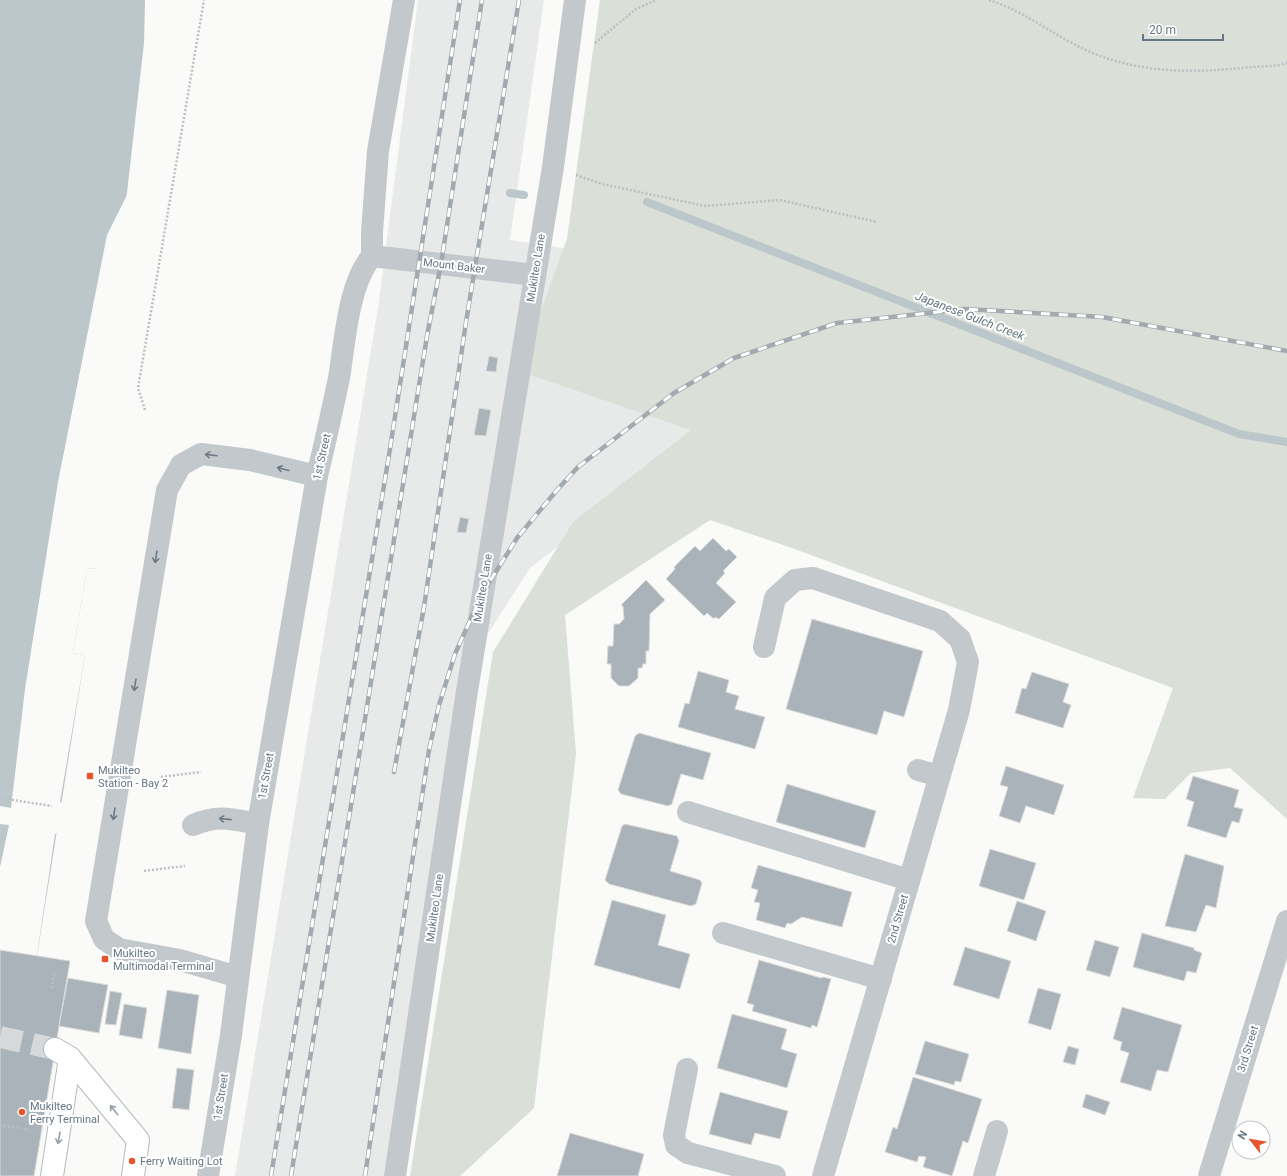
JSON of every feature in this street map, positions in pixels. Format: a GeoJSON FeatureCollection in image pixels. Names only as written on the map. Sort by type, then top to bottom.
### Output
{"type":"FeatureCollection","features":[{"type":"Feature","properties":{"kind":"main road"},"geometry":{"type":"LineString","coordinates":[[52,1176],[63,1053],[138,1140],[133,1176]]}},
{"type":"Feature","properties":{"kind":"street"},"geometry":{"type":"LineString","coordinates":[[372,256],[372,232],[378,151],[404,0]]}},
{"type":"Feature","properties":{"kind":"street","name":"Mukilteo Lane"},"geometry":{"type":"LineString","coordinates":[[395,1176],[467,691],[553,167],[576,0]]}},
{"type":"Feature","properties":{"kind":"street","name":"Mount Baker"},"geometry":{"type":"LineString","coordinates":[[372,256],[535,275]]}},
{"type":"Feature","properties":{"kind":"street","name":"1st Street"},"geometry":{"type":"LineString","coordinates":[[208,1176],[231,1035],[258,824],[317,476],[338,379],[354,290],[363,266],[372,256]]}},
{"type":"Feature","properties":{"kind":"street"},"geometry":{"type":"LineString","coordinates":[[238,977],[180,960],[119,948],[104,939],[96,921],[167,490],[181,465],[201,454],[250,460],[317,476]]}},
{"type":"Feature","properties":{"kind":"street","name":"2nd Street"},"geometry":{"type":"LineString","coordinates":[[764,647],[775,598],[795,580],[813,578],[940,621],[960,639],[968,662],[959,710],[822,1176]]}},
{"type":"Feature","properties":{"kind":"street"},"geometry":{"type":"LineString","coordinates":[[918,770],[939,776]]}},
{"type":"Feature","properties":{"kind":"street"},"geometry":{"type":"LineString","coordinates":[[688,812],[909,880]]}},
{"type":"Feature","properties":{"kind":"street"},"geometry":{"type":"LineString","coordinates":[[193,825],[207,819],[222,818],[258,824]]}},
{"type":"Feature","properties":{"kind":"street","name":"3rd Street"},"geometry":{"type":"LineString","coordinates":[[1209,1176],[1287,921]]}},
{"type":"Feature","properties":{"kind":"street"},"geometry":{"type":"LineString","coordinates":[[723,934],[881,979]]}},
{"type":"Feature","properties":{"kind":"street"},"geometry":{"type":"LineString","coordinates":[[687,1069],[674,1135],[676,1145],[688,1153],[775,1176]]}},
{"type":"Feature","properties":{"kind":"street"},"geometry":{"type":"LineString","coordinates":[[984,1176],[997,1131]]}},
{"type":"Feature","properties":{"kind":"path"},"geometry":{"type":"LineString","coordinates":[[145,410],[138,388],[204,0]]}},
{"type":"Feature","properties":{"kind":"path"},"geometry":{"type":"LineString","coordinates":[[566,67],[636,9],[656,0]]}},
{"type":"Feature","properties":{"kind":"path"},"geometry":{"type":"LineString","coordinates":[[989,0],[1003,4],[1058,37],[1095,54],[1136,67],[1186,72],[1287,63]]}},
{"type":"Feature","properties":{"kind":"path"},"geometry":{"type":"LineString","coordinates":[[553,167],[602,184],[705,206],[780,200],[877,222]]}},
{"type":"Feature","properties":{"kind":"path"},"geometry":{"type":"LineString","coordinates":[[160,777],[201,772]]}},
{"type":"Feature","properties":{"kind":"path"},"geometry":{"type":"LineString","coordinates":[[0,798],[52,806]]}},
{"type":"Feature","properties":{"kind":"path"},"geometry":{"type":"LineString","coordinates":[[144,871],[185,866]]}},
{"type":"Feature","properties":{"kind":"path"},"geometry":{"type":"LineString","coordinates":[[51,988],[55,972]]}},
{"type":"Feature","properties":{"kind":"path"},"geometry":{"type":"LineString","coordinates":[[0,1125],[29,1130]]}},
{"type":"Feature","properties":{"kind":"shaded area"},"geometry":{"type":"Polygon","coordinates":[[[0,0],[145,0],[144,43],[109,351],[98,569],[87,568],[73,653],[85,655],[0,1176],[0,0]]]}},
{"type":"Feature","properties":{"kind":"shaded area"},"geometry":{"type":"Polygon","coordinates":[[[418,0],[544,0],[510,240],[656,262],[712,429],[530,568],[464,671],[385,1176],[235,1176],[378,308],[418,0]]]}},
{"type":"Feature","properties":{"kind":"shaded area"},"geometry":{"type":"Polygon","coordinates":[[[600,0],[1287,0],[1287,819],[1230,768],[1191,773],[1165,799],[1133,798],[1173,688],[789,547],[710,520],[565,615],[576,754],[534,1108],[460,1176],[410,1176],[493,652],[573,522],[691,430],[519,371],[567,239],[600,0]]]}},
{"type":"Feature","properties":{"kind":"pier"},"geometry":{"type":"Polygon","coordinates":[[[129,191],[111,351],[125,375],[126,412],[98,569],[87,568],[73,653],[85,655],[60,802],[62,803],[57,833],[55,834],[4,1176],[0,1176],[0,867],[9,825],[0,824],[0,806],[11,808],[25,689],[58,482],[107,235],[129,191]]]}},
{"type":"Feature","properties":{"kind":"building"},"geometry":{"type":"Polygon","coordinates":[[[489,356],[498,358],[496,372],[486,371],[489,356]]]}},
{"type":"Feature","properties":{"kind":"building"},"geometry":{"type":"Polygon","coordinates":[[[479,408],[491,410],[486,436],[474,435],[479,408]]]}},
{"type":"Feature","properties":{"kind":"building"},"geometry":{"type":"Polygon","coordinates":[[[460,517],[469,519],[466,533],[457,532],[460,517]]]}},
{"type":"Feature","properties":{"kind":"building"},"geometry":{"type":"Polygon","coordinates":[[[713,538],[726,551],[729,549],[737,557],[723,571],[725,573],[716,583],[736,602],[719,619],[715,617],[714,619],[707,613],[704,616],[666,579],[675,569],[674,567],[695,546],[700,551],[713,538]]]}},
{"type":"Feature","properties":{"kind":"building"},"geometry":{"type":"Polygon","coordinates":[[[646,580],[665,600],[650,614],[649,651],[646,651],[646,664],[643,664],[642,668],[638,668],[638,678],[629,686],[619,686],[611,678],[611,664],[607,664],[608,646],[613,646],[614,624],[619,624],[624,619],[623,606],[621,605],[646,580]]]}},
{"type":"Feature","properties":{"kind":"building"},"geometry":{"type":"Polygon","coordinates":[[[812,619],[923,651],[904,717],[884,711],[877,735],[786,709],[812,619]]]}},
{"type":"Feature","properties":{"kind":"building"},"geometry":{"type":"Polygon","coordinates":[[[698,671],[729,680],[726,692],[739,696],[735,709],[765,717],[755,749],[678,727],[685,703],[689,704],[698,671]]]}},
{"type":"Feature","properties":{"kind":"building"},"geometry":{"type":"Polygon","coordinates":[[[1032,672],[1069,684],[1063,702],[1071,705],[1063,728],[1015,713],[1022,688],[1026,689],[1032,672]]]}},
{"type":"Feature","properties":{"kind":"building"},"geometry":{"type":"Polygon","coordinates":[[[639,733],[711,753],[703,780],[681,774],[672,804],[668,806],[621,794],[618,790],[635,736],[639,733]]]}},
{"type":"Feature","properties":{"kind":"building"},"geometry":{"type":"Polygon","coordinates":[[[1006,766],[1064,785],[1054,815],[1026,806],[1020,823],[999,816],[1008,787],[1000,785],[1006,766]]]}},
{"type":"Feature","properties":{"kind":"building"},"geometry":{"type":"Polygon","coordinates":[[[1193,776],[1239,790],[1234,807],[1243,809],[1239,823],[1232,821],[1226,838],[1187,826],[1194,802],[1186,799],[1193,776]]]}},
{"type":"Feature","properties":{"kind":"building"},"geometry":{"type":"Polygon","coordinates":[[[787,784],[876,811],[865,848],[776,822],[787,784]]]}},
{"type":"Feature","properties":{"kind":"building"},"geometry":{"type":"Polygon","coordinates":[[[625,824],[677,836],[679,841],[670,871],[700,880],[702,883],[696,904],[691,906],[609,884],[605,880],[622,826],[625,824]]]}},
{"type":"Feature","properties":{"kind":"building"},"geometry":{"type":"Polygon","coordinates":[[[990,849],[1036,863],[1024,900],[979,886],[990,849]]]}},
{"type":"Feature","properties":{"kind":"building"},"geometry":{"type":"Polygon","coordinates":[[[1185,854],[1224,866],[1216,908],[1206,905],[1196,932],[1165,926],[1185,854]]]}},
{"type":"Feature","properties":{"kind":"building"},"geometry":{"type":"Polygon","coordinates":[[[758,865],[852,892],[842,927],[802,917],[791,924],[787,923],[785,928],[756,920],[760,903],[754,902],[758,890],[751,888],[758,865]]]}},
{"type":"Feature","properties":{"kind":"building"},"geometry":{"type":"Polygon","coordinates":[[[612,900],[666,915],[658,945],[690,954],[680,989],[594,965],[612,900]]]}},
{"type":"Feature","properties":{"kind":"building"},"geometry":{"type":"Polygon","coordinates":[[[1017,901],[1046,911],[1036,941],[1007,931],[1017,901]]]}},
{"type":"Feature","properties":{"kind":"building"},"geometry":{"type":"Polygon","coordinates":[[[1142,933],[1194,948],[1194,950],[1202,953],[1196,973],[1187,971],[1184,981],[1133,967],[1142,933]]]}},
{"type":"Feature","properties":{"kind":"building"},"geometry":{"type":"Polygon","coordinates":[[[1095,940],[1119,947],[1110,977],[1086,970],[1095,940]]]}},
{"type":"Feature","properties":{"kind":"building"},"geometry":{"type":"Polygon","coordinates":[[[965,947],[1011,961],[999,999],[953,985],[965,947]]]}},
{"type":"Feature","properties":{"kind":"building","name":"Mukilteo Ferry Terminal"},"geometry":{"type":"Polygon","coordinates":[[[0,950],[70,961],[34,1176],[0,1176],[0,950]]]}},
{"type":"Feature","properties":{"kind":"building"},"geometry":{"type":"Polygon","coordinates":[[[759,960],[821,978],[831,979],[817,1027],[812,1025],[811,1028],[752,1011],[754,1005],[747,1003],[759,960]]]}},
{"type":"Feature","properties":{"kind":"building"},"geometry":{"type":"Polygon","coordinates":[[[68,978],[108,985],[99,1033],[59,1026],[68,978]]]}},
{"type":"Feature","properties":{"kind":"building"},"geometry":{"type":"Polygon","coordinates":[[[1038,988],[1061,994],[1051,1030],[1028,1023],[1038,988]]]}},
{"type":"Feature","properties":{"kind":"building"},"geometry":{"type":"Polygon","coordinates":[[[167,990],[199,995],[191,1054],[158,1048],[167,990]]]}},
{"type":"Feature","properties":{"kind":"building"},"geometry":{"type":"Polygon","coordinates":[[[110,991],[122,993],[116,1025],[105,1024],[110,991]]]}},
{"type":"Feature","properties":{"kind":"building"},"geometry":{"type":"Polygon","coordinates":[[[124,1004],[147,1008],[142,1039],[119,1035],[124,1004]]]}},
{"type":"Feature","properties":{"kind":"building"},"geometry":{"type":"Polygon","coordinates":[[[1122,1007],[1182,1025],[1168,1072],[1157,1070],[1151,1091],[1120,1082],[1129,1053],[1120,1050],[1122,1042],[1113,1039],[1122,1007]]]}},
{"type":"Feature","properties":{"kind":"building"},"geometry":{"type":"Polygon","coordinates":[[[732,1014],[787,1029],[781,1049],[797,1054],[787,1088],[717,1068],[732,1014]]]}},
{"type":"Feature","properties":{"kind":"building"},"geometry":{"type":"Polygon","coordinates":[[[925,1041],[969,1054],[961,1082],[955,1081],[954,1085],[915,1074],[925,1041]]]}},
{"type":"Feature","properties":{"kind":"building"},"geometry":{"type":"Polygon","coordinates":[[[1068,1046],[1079,1049],[1075,1065],[1063,1062],[1068,1046]]]}},
{"type":"Feature","properties":{"kind":"building"},"geometry":{"type":"Polygon","coordinates":[[[177,1068],[194,1070],[189,1110],[172,1108],[177,1068]]]}},
{"type":"Feature","properties":{"kind":"building"},"geometry":{"type":"Polygon","coordinates":[[[913,1077],[982,1099],[968,1143],[963,1141],[952,1176],[923,1167],[926,1157],[919,1156],[917,1162],[885,1152],[893,1127],[897,1129],[913,1077]]]}},
{"type":"Feature","properties":{"kind":"building"},"geometry":{"type":"Polygon","coordinates":[[[720,1092],[788,1111],[780,1139],[755,1133],[751,1145],[709,1134],[720,1092]]]}},
{"type":"Feature","properties":{"kind":"building"},"geometry":{"type":"Polygon","coordinates":[[[1086,1094],[1110,1102],[1105,1115],[1082,1107],[1086,1094]]]}},
{"type":"Feature","properties":{"kind":"building"},"geometry":{"type":"Polygon","coordinates":[[[570,1133],[644,1154],[638,1176],[557,1176],[570,1133]]]}},
{"type":"Feature","properties":{"kind":"waterway","name":"Japanese Gulch Creek"},"geometry":{"type":"LineString","coordinates":[[510,193],[524,195]]}},
{"type":"Feature","properties":{"kind":"waterway","name":"Japanese Gulch Creek"},"geometry":{"type":"LineString","coordinates":[[647,202],[1239,434],[1287,442]]}},
{"type":"Feature","properties":{"kind":"tunnel"},"geometry":{"type":"LineString","coordinates":[[0,1037],[55,1049]]}},
{"type":"Feature","properties":{"kind":"railway"},"geometry":{"type":"LineString","coordinates":[[271,1176],[389,455],[460,0]]}},
{"type":"Feature","properties":{"kind":"railway"},"geometry":{"type":"LineString","coordinates":[[291,1176],[427,336],[441,264],[482,0]]}},
{"type":"Feature","properties":{"kind":"railway"},"geometry":{"type":"LineString","coordinates":[[394,772],[424,607],[466,322],[519,0]]}},
{"type":"Feature","properties":{"kind":"railway"},"geometry":{"type":"LineString","coordinates":[[365,1176],[429,750],[439,705],[455,654],[482,594],[517,538],[578,467],[674,393],[734,358],[837,323],[965,309],[1102,317],[1287,351]]}},
{"type":"Feature","properties":{"kind":"place","name":"Mukilteo Station - Bay 2"},"geometry":{"type":"Point","coordinates":[90,776]}},
{"type":"Feature","properties":{"kind":"place","name":"Mukilteo Multimodal Terminal"},"geometry":{"type":"Point","coordinates":[105,959]}},
{"type":"Feature","properties":{"kind":"place","name":"Mukilteo Ferry Terminal"},"geometry":{"type":"Point","coordinates":[22,1112]}},
{"type":"Feature","properties":{"kind":"place","name":"Ferry Waiting Lot"},"geometry":{"type":"Point","coordinates":[132,1161]}}]}
